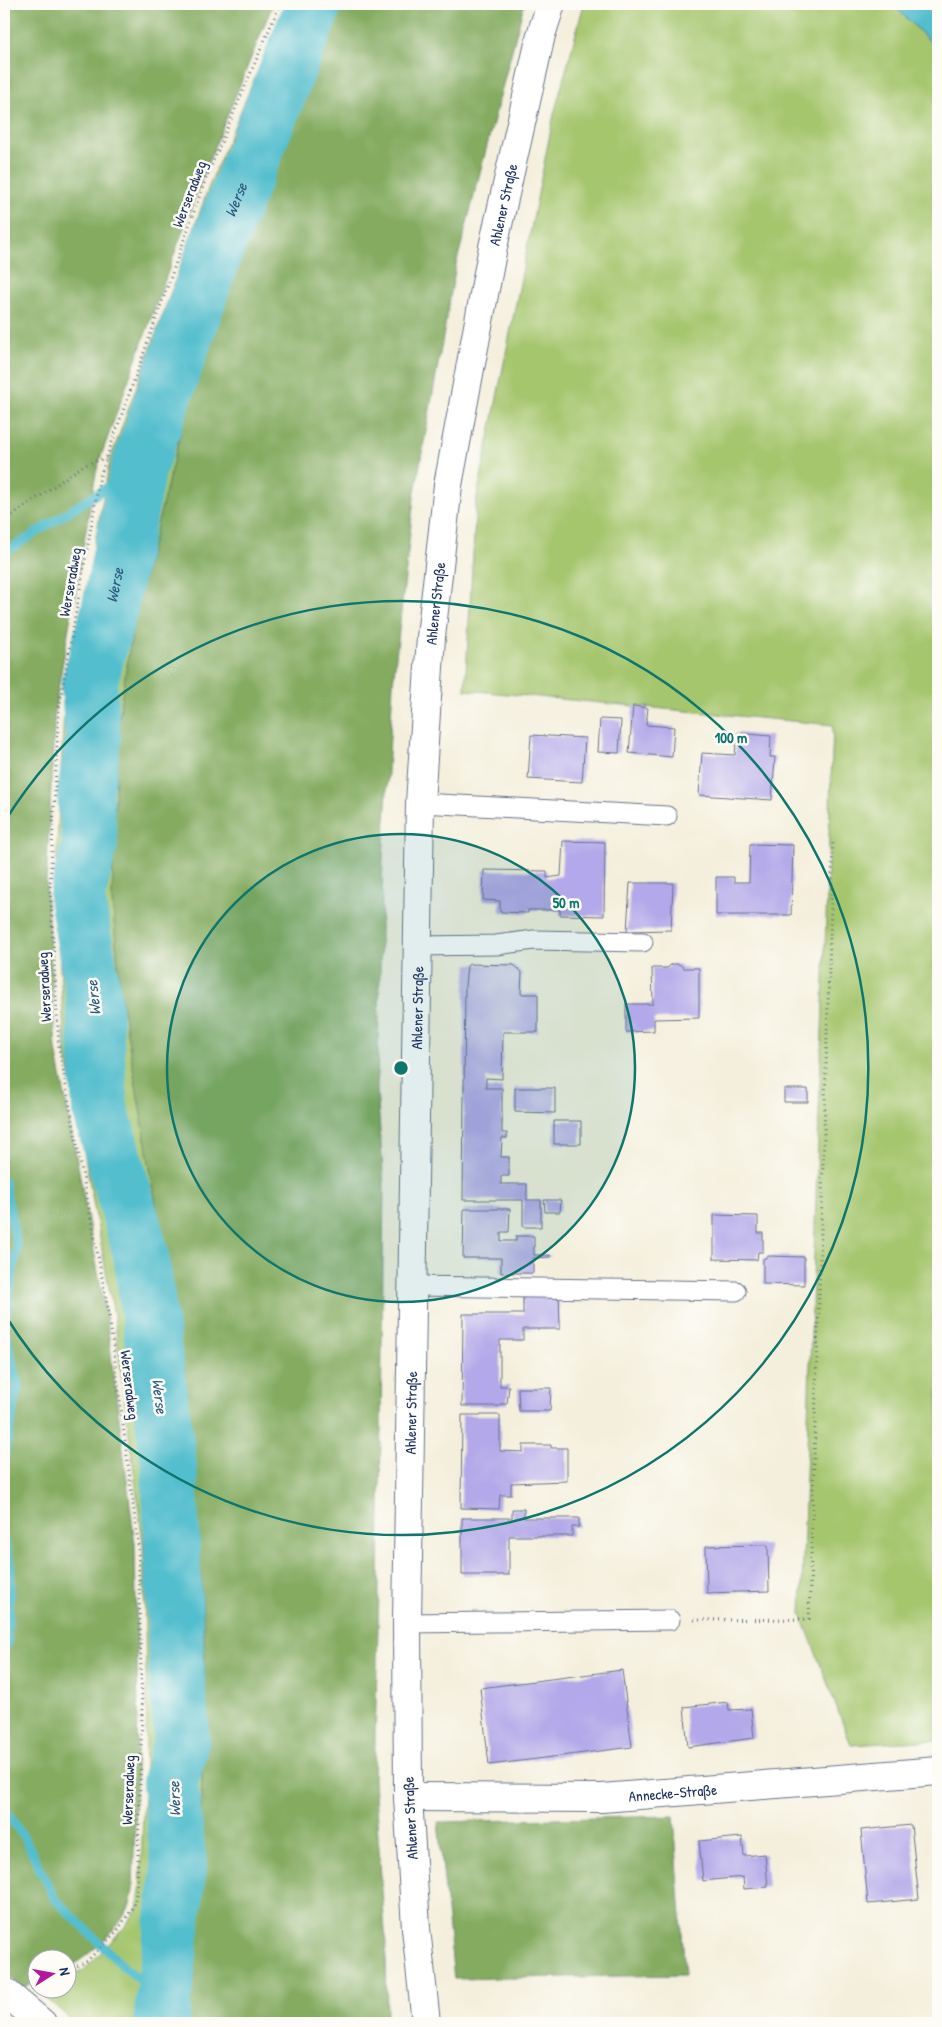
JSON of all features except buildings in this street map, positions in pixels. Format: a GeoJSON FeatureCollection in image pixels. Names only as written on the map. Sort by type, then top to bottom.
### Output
{"type":"FeatureCollection","features":[{"type":"Feature","properties":{"kind":"main road","name":"Ahlener Straße"},"geometry":{"type":"LineString","coordinates":[[423,2017],[408,1797],[407,1623],[420,803],[431,637],[448,485],[493,247],[542,35],[551,4]]}},
{"type":"Feature","properties":{"kind":"main road","name":"Annecke-Straße"},"geometry":{"type":"LineString","coordinates":[[408,1797],[602,1798],[938,1771]]}},
{"type":"Feature","properties":{"kind":"main road"},"geometry":{"type":"LineString","coordinates":[[4,1992],[42,2023]]}},
{"type":"Feature","properties":{"kind":"lane"},"geometry":{"type":"LineString","coordinates":[[420,803],[667,816]]}},
{"type":"Feature","properties":{"kind":"lane"},"geometry":{"type":"LineString","coordinates":[[418,946],[496,945],[534,940],[643,942]]}},
{"type":"Feature","properties":{"kind":"lane"},"geometry":{"type":"LineString","coordinates":[[412,1286],[736,1291]]}},
{"type":"Feature","properties":{"kind":"lane"},"geometry":{"type":"LineString","coordinates":[[407,1623],[670,1620]]}},
{"type":"Feature","properties":{"kind":"path","name":"Werseradweg"},"geometry":{"type":"LineString","coordinates":[[78,1966],[86,1962],[117,1931],[134,1906],[137,1889],[142,1712],[138,1543],[109,1314],[59,1049],[50,887],[59,708],[100,476],[206,178],[280,4]]}},
{"type":"Feature","properties":{"kind":"path"},"geometry":{"type":"LineString","coordinates":[[4,521],[84,465],[106,458]]}},
{"type":"Feature","properties":{"kind":"path"},"geometry":{"type":"LineString","coordinates":[[670,1620],[809,1619],[833,840]]}},
{"type":"Feature","properties":{"kind":"green space"},"geometry":{"type":"Polygon","coordinates":[[[4,4],[273,4],[202,178],[101,456],[96,473],[55,707],[46,887],[56,1049],[106,1315],[135,1544],[138,1713],[133,1889],[132,1899],[120,1922],[104,1940],[78,1962],[78,1950],[28,1950],[28,1985],[22,1988],[4,1971],[4,4]]]}},
{"type":"Feature","properties":{"kind":"green space"},"geometry":{"type":"Polygon","coordinates":[[[286,4],[342,4],[262,195],[186,411],[135,614],[121,702],[116,772],[112,899],[121,997],[185,1374],[196,1480],[205,1658],[199,1882],[182,2023],[75,2023],[48,2000],[78,2000],[78,1972],[84,1970],[124,1928],[137,1909],[140,1891],[147,1713],[143,1543],[114,1315],[65,1049],[55,886],[64,709],[110,460],[211,181],[286,4]]]}},
{"type":"Feature","properties":{"kind":"green space"},"geometry":{"type":"Polygon","coordinates":[[[342,4],[524,4],[456,265],[414,498],[393,684],[383,860],[377,1090],[384,1186],[379,1590],[374,1780],[386,1945],[387,2023],[182,2023],[199,1882],[205,1658],[196,1480],[185,1374],[121,997],[112,899],[116,772],[121,702],[135,614],[186,411],[262,195],[342,4]]]}},
{"type":"Feature","properties":{"kind":"green space"},"geometry":{"type":"Polygon","coordinates":[[[584,4],[892,4],[938,49],[938,1740],[851,1745],[801,1614],[833,725],[465,690],[476,502],[554,114],[584,4]]]}},
{"type":"Feature","properties":{"kind":"green space"},"geometry":{"type":"Polygon","coordinates":[[[674,1816],[685,1975],[454,1979],[438,1822],[674,1816]]]}},
{"type":"Feature","properties":{"kind":"water"},"geometry":{"type":"Polygon","coordinates":[[[892,4],[938,4],[938,49],[892,4]]]}},
{"type":"Feature","properties":{"kind":"waterway","name":"Werse"},"geometry":{"type":"LineString","coordinates":[[161,2023],[179,1866],[170,1783],[182,1737],[177,1679],[169,1465],[141,1254],[100,1108],[93,991],[77,897],[90,843],[85,794],[93,740],[89,685],[109,611],[139,467],[215,251],[314,4]]}},
{"type":"Feature","properties":{"kind":"waterway"},"geometry":{"type":"LineString","coordinates":[[4,553],[139,467]]}},
{"type":"Feature","properties":{"kind":"waterway"},"geometry":{"type":"LineString","coordinates":[[4,1067],[4,1083]]}},
{"type":"Feature","properties":{"kind":"waterway"},"geometry":{"type":"LineString","coordinates":[[4,1181],[17,1247],[4,1326],[18,1386],[4,1459]]}},
{"type":"Feature","properties":{"kind":"waterway"},"geometry":{"type":"LineString","coordinates":[[4,1540],[11,1568],[7,1644],[4,1650]]}},
{"type":"Feature","properties":{"kind":"waterway"},"geometry":{"type":"LineString","coordinates":[[4,1809],[25,1839],[55,1899],[125,1968],[164,1999]]}}]}
